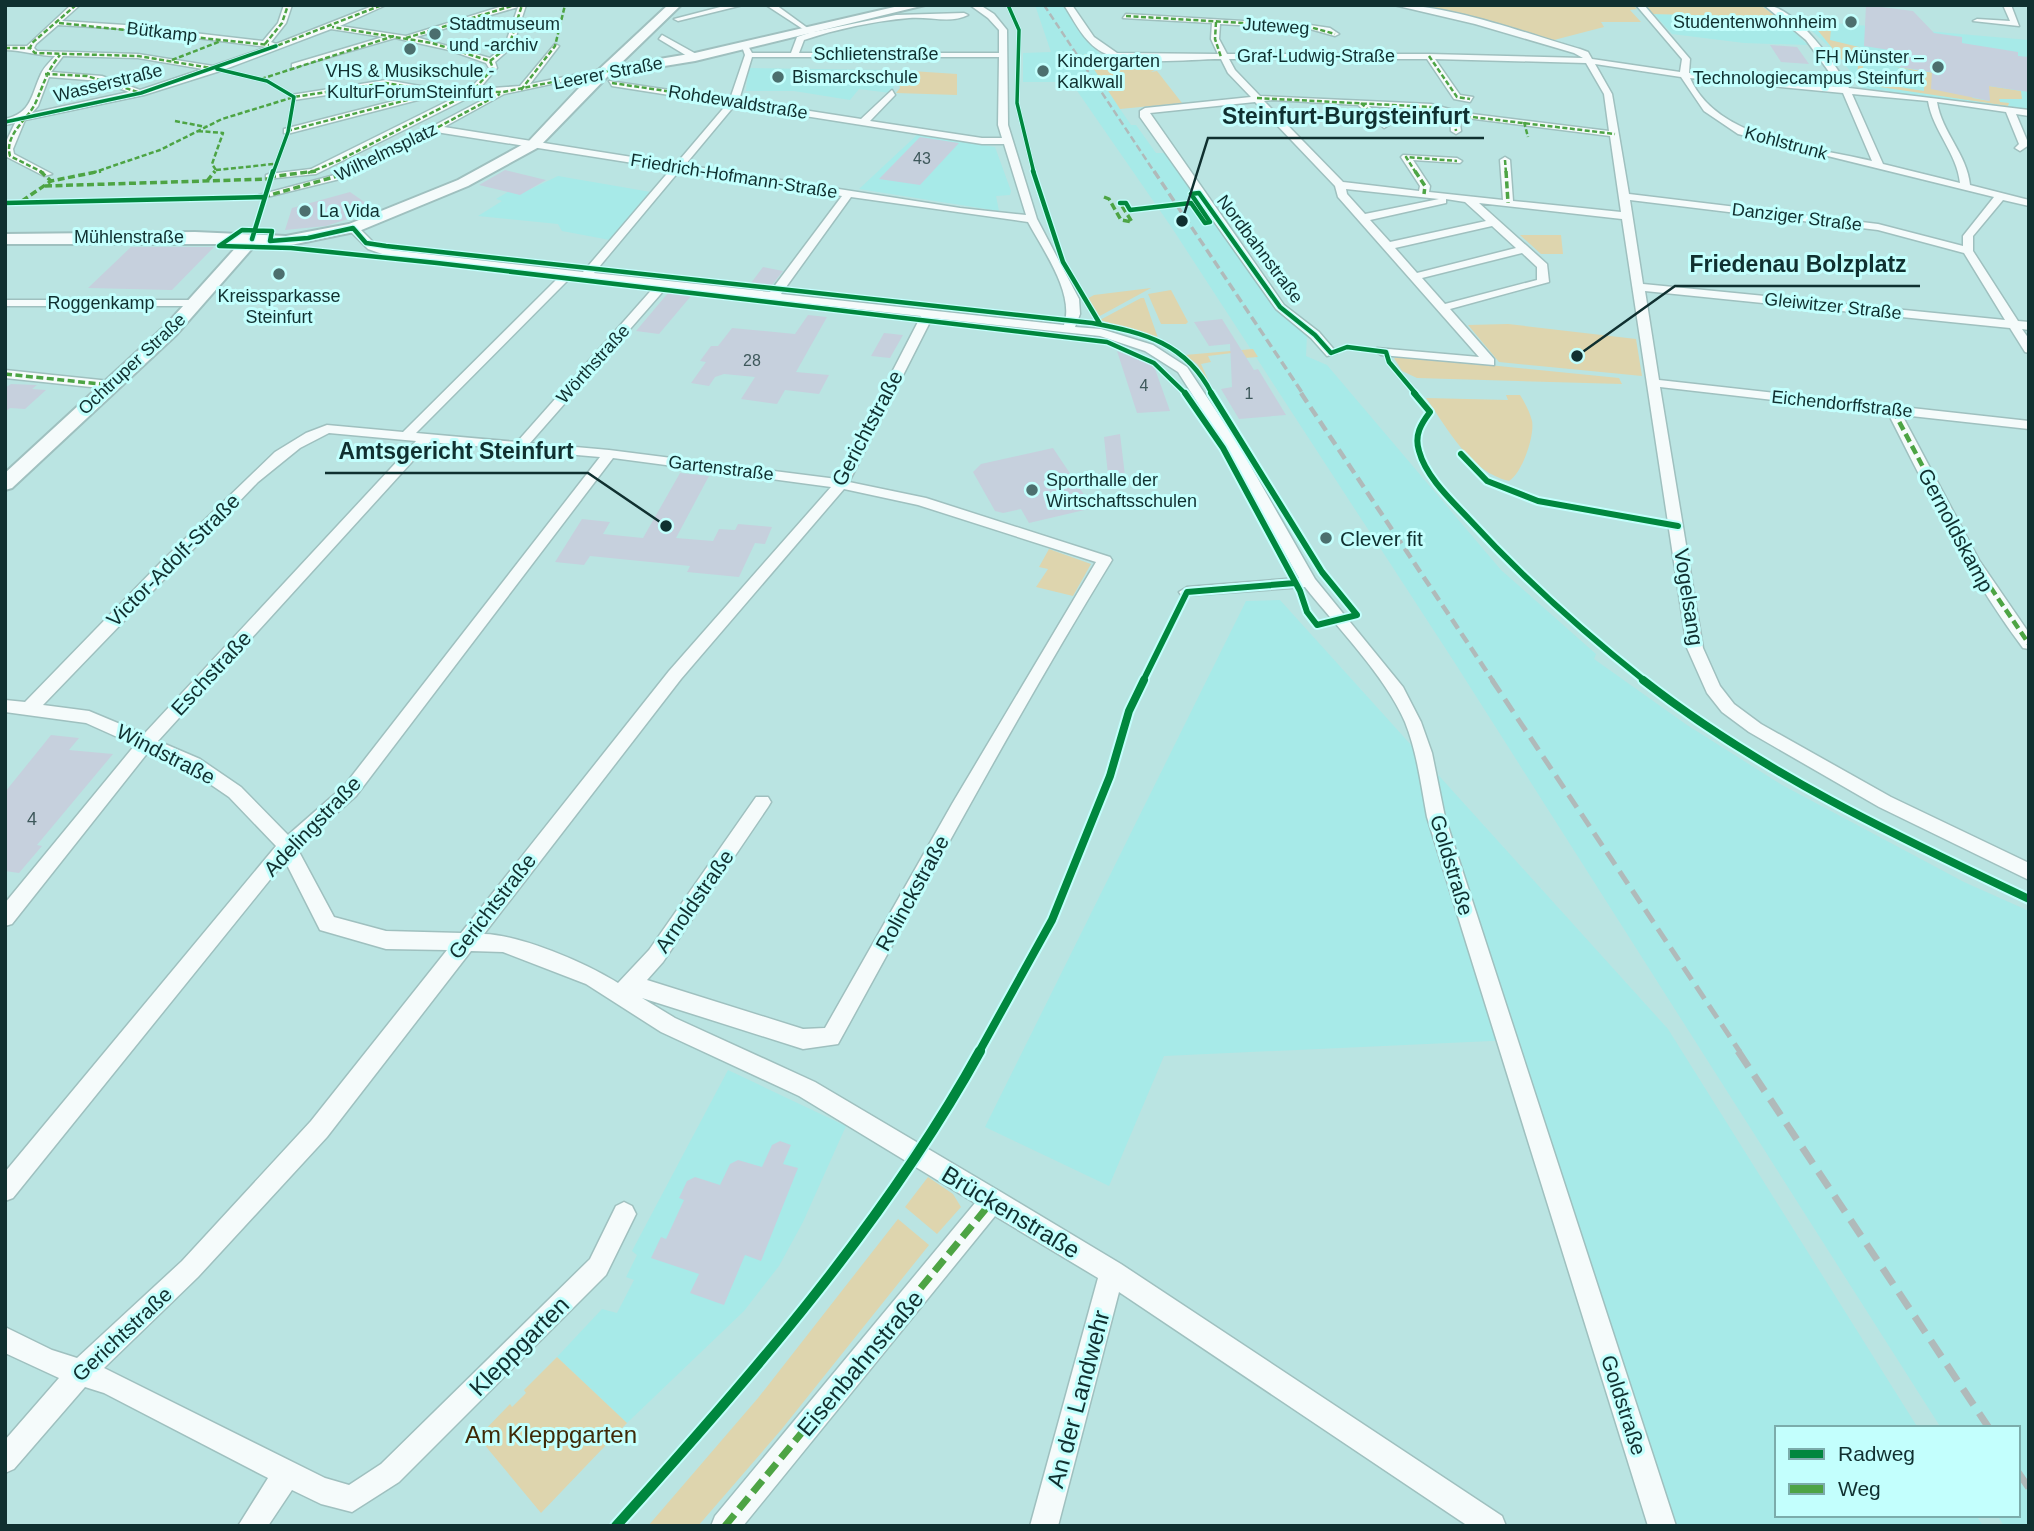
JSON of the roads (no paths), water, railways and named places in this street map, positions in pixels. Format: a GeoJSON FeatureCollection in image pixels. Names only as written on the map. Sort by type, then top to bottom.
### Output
{"type":"FeatureCollection","features":[{"type":"Feature","properties":{"kind":"main road"},"geometry":{"type":"LineString","coordinates":[[252,239],[286,241],[353,228],[463,183],[534,144],[583,92],[610,77],[675,5]]}},
{"type":"Feature","properties":{"kind":"main road","name":"Leerer Straße"},"geometry":{"type":"LineString","coordinates":[[610,77],[695,57],[746,50],[810,31],[919,5]]}},
{"type":"Feature","properties":{"kind":"main road","name":"Mühlenstraße"},"geometry":{"type":"LineString","coordinates":[[5,239],[252,239]]}},
{"type":"Feature","properties":{"kind":"main road","name":"Ochtruper Straße"},"geometry":{"type":"LineString","coordinates":[[5,484],[197,303],[252,239]]}},
{"type":"Feature","properties":{"kind":"street"},"geometry":{"type":"LineString","coordinates":[[5,48],[30,48],[76,5]]}},
{"type":"Feature","properties":{"kind":"street"},"geometry":{"type":"LineString","coordinates":[[265,44],[282,23],[288,5]]}},
{"type":"Feature","properties":{"kind":"street","name":"Wasserstraße"},"geometry":{"type":"LineString","coordinates":[[5,122],[141,93],[217,69],[332,27],[382,5]]}},
{"type":"Feature","properties":{"kind":"street"},"geometry":{"type":"LineString","coordinates":[[295,66],[516,5]]}},
{"type":"Feature","properties":{"kind":"street"},"geometry":{"type":"LineString","coordinates":[[332,27],[401,36],[491,61],[503,56],[512,42],[522,5]]}},
{"type":"Feature","properties":{"kind":"street"},"geometry":{"type":"LineString","coordinates":[[678,19],[739,5]]}},
{"type":"Feature","properties":{"kind":"street"},"geometry":{"type":"LineString","coordinates":[[770,5],[810,31]]}},
{"type":"Feature","properties":{"kind":"street"},"geometry":{"type":"LineString","coordinates":[[974,5],[1000,26],[1004,36],[1002,117],[1007,141],[1032,219],[1073,299],[1074,314],[1069,328]]}},
{"type":"Feature","properties":{"kind":"street","name":"Graf-Ludwig-Straße"},"geometry":{"type":"LineString","coordinates":[[1068,5],[1099,49],[1118,56],[1429,56],[1589,61]]}},
{"type":"Feature","properties":{"kind":"street"},"geometry":{"type":"LineString","coordinates":[[1398,5],[1544,40],[1585,54],[1589,61],[1684,75],[1848,89],[2029,113]]}},
{"type":"Feature","properties":{"kind":"street","name":"Kohlstrunk"},"geometry":{"type":"LineString","coordinates":[[1640,5],[1686,59],[1684,75],[1688,87],[1717,119],[1741,132],[2029,203]]}},
{"type":"Feature","properties":{"kind":"street"},"geometry":{"type":"LineString","coordinates":[[1768,5],[1790,20],[1814,44],[1848,89],[1880,167]]}},
{"type":"Feature","properties":{"kind":"street"},"geometry":{"type":"LineString","coordinates":[[1977,21],[2017,24],[2007,10],[2007,5]]}},
{"type":"Feature","properties":{"kind":"street"},"geometry":{"type":"LineString","coordinates":[[795,53],[800,39],[825,32],[918,15],[943,19],[964,15]]}},
{"type":"Feature","properties":{"kind":"street","name":"Juteweg"},"geometry":{"type":"LineString","coordinates":[[1126,16],[1310,27],[1335,34]]}},
{"type":"Feature","properties":{"kind":"street","name":"Juteweg"},"geometry":{"type":"LineString","coordinates":[[1216,22],[1215,39],[1221,57]]}},
{"type":"Feature","properties":{"kind":"street","name":"Bütkamp"},"geometry":{"type":"LineString","coordinates":[[59,23],[125,27],[276,46]]}},
{"type":"Feature","properties":{"kind":"street"},"geometry":{"type":"LineString","coordinates":[[662,37],[695,57]]}},
{"type":"Feature","properties":{"kind":"street"},"geometry":{"type":"LineString","coordinates":[[172,60],[224,40]]}},
{"type":"Feature","properties":{"kind":"street"},"geometry":{"type":"LineString","coordinates":[[521,90],[555,46]]}},
{"type":"Feature","properties":{"kind":"street"},"geometry":{"type":"LineString","coordinates":[[30,48],[35,53],[45,55],[107,54],[172,60],[217,69]]}},
{"type":"Feature","properties":{"kind":"street"},"geometry":{"type":"LineString","coordinates":[[587,274],[734,101],[746,50]]}},
{"type":"Feature","properties":{"kind":"street","name":"Schlietenstraße"},"geometry":{"type":"LineString","coordinates":[[746,50],[1004,55]]}},
{"type":"Feature","properties":{"kind":"street"},"geometry":{"type":"LineString","coordinates":[[47,174],[10,156],[8,149],[21,119],[34,106],[44,74],[60,55]]}},
{"type":"Feature","properties":{"kind":"street"},"geometry":{"type":"LineString","coordinates":[[1429,56],[1457,97],[1470,99]]}},
{"type":"Feature","properties":{"kind":"street"},"geometry":{"type":"LineString","coordinates":[[1221,57],[1339,185],[1342,195],[1490,362],[1381,351]]}},
{"type":"Feature","properties":{"kind":"street"},"geometry":{"type":"LineString","coordinates":[[269,177],[313,172],[472,92],[493,68],[491,61]]}},
{"type":"Feature","properties":{"kind":"street","name":"Vogelsang"},"geometry":{"type":"LineString","coordinates":[[1589,61],[1608,94],[1656,383],[1695,648],[1706,676],[1720,698],[1755,728],[1936,828],[2029,872]]}},
{"type":"Feature","properties":{"kind":"street"},"geometry":{"type":"LineString","coordinates":[[44,74],[102,79],[141,93]]}},
{"type":"Feature","properties":{"kind":"street","name":"Leerer Straße"},"geometry":{"type":"LineString","coordinates":[[294,97],[386,83],[437,92],[503,92],[610,77]]}},
{"type":"Feature","properties":{"kind":"street","name":"Rohdewaldstraße"},"geometry":{"type":"LineString","coordinates":[[610,77],[864,122],[982,141],[1007,141]]}},
{"type":"Feature","properties":{"kind":"street"},"geometry":{"type":"LineString","coordinates":[[287,131],[437,92]]}},
{"type":"Feature","properties":{"kind":"street","name":"Wilhelmsplatz"},"geometry":{"type":"LineString","coordinates":[[263,197],[349,174],[503,92]]}},
{"type":"Feature","properties":{"kind":"street"},"geometry":{"type":"LineString","coordinates":[[864,122],[892,93]]}},
{"type":"Feature","properties":{"kind":"street"},"geometry":{"type":"LineString","coordinates":[[1257,98],[1431,107],[1454,114],[1615,134]]}},
{"type":"Feature","properties":{"kind":"street","name":"Nordbahnstraße"},"geometry":{"type":"LineString","coordinates":[[1257,98],[1153,109],[1144,114],[1280,307],[1315,335],[1331,353]]}},
{"type":"Feature","properties":{"kind":"street"},"geometry":{"type":"LineString","coordinates":[[1932,99],[1933,111],[1966,170],[1965,187]]}},
{"type":"Feature","properties":{"kind":"street"},"geometry":{"type":"LineString","coordinates":[[1361,103],[1384,125]]}},
{"type":"Feature","properties":{"kind":"street"},"geometry":{"type":"LineString","coordinates":[[2010,110],[2024,145],[2020,148]]}},
{"type":"Feature","properties":{"kind":"street"},"geometry":{"type":"LineString","coordinates":[[1454,114],[1456,131]]}},
{"type":"Feature","properties":{"kind":"street"},"geometry":{"type":"LineString","coordinates":[[1524,122],[1528,137]]}},
{"type":"Feature","properties":{"kind":"street","name":"Friedrich-Hofmann-Straße"},"geometry":{"type":"LineString","coordinates":[[436,129],[1011,219],[1032,219]]}},
{"type":"Feature","properties":{"kind":"street"},"geometry":{"type":"LineString","coordinates":[[1424,194],[1425,186],[1406,157],[1457,161]]}},
{"type":"Feature","properties":{"kind":"street"},"geometry":{"type":"LineString","coordinates":[[1505,159],[1508,203]]}},
{"type":"Feature","properties":{"kind":"street"},"geometry":{"type":"LineString","coordinates":[[1339,185],[1627,216]]}},
{"type":"Feature","properties":{"kind":"street"},"geometry":{"type":"LineString","coordinates":[[774,295],[848,194]]}},
{"type":"Feature","properties":{"kind":"street","name":"Danziger Straße"},"geometry":{"type":"LineString","coordinates":[[1623,196],[1878,227],[1968,251]]}},
{"type":"Feature","properties":{"kind":"street"},"geometry":{"type":"LineString","coordinates":[[2001,196],[1968,236],[1968,251],[2029,349]]}},
{"type":"Feature","properties":{"kind":"street"},"geometry":{"type":"LineString","coordinates":[[1363,218],[1462,198],[1544,266],[1544,282],[1441,308]]}},
{"type":"Feature","properties":{"kind":"street"},"geometry":{"type":"LineString","coordinates":[[1388,246],[1494,222]]}},
{"type":"Feature","properties":{"kind":"street","name":"Goldstraße"},"geometry":{"type":"LineString","coordinates":[[353,228],[372,247],[388,253],[1069,328],[1127,340],[1149,348],[1183,370],[1231,443],[1302,583],[1382,670],[1413,722],[1436,817],[1662,1526]]}},
{"type":"Feature","properties":{"kind":"street"},"geometry":{"type":"LineString","coordinates":[[1413,277],[1525,249]]}},
{"type":"Feature","properties":{"kind":"street"},"geometry":{"type":"LineString","coordinates":[[407,435],[570,272]]}},
{"type":"Feature","properties":{"kind":"street","name":"Wörthstraße"},"geometry":{"type":"LineString","coordinates":[[521,445],[666,282]]}},
{"type":"Feature","properties":{"kind":"street","name":"Gleiwitzer Straße"},"geometry":{"type":"LineString","coordinates":[[1638,287],[2029,326]]}},
{"type":"Feature","properties":{"kind":"street","name":"Roggenkamp"},"geometry":{"type":"LineString","coordinates":[[5,303],[197,303]]}},
{"type":"Feature","properties":{"kind":"street","name":"Gerichtstraße"},"geometry":{"type":"LineString","coordinates":[[5,1460],[79,1374],[252,1206],[372,1064],[464,941],[675,675],[841,484],[929,313]]}},
{"type":"Feature","properties":{"kind":"street"},"geometry":{"type":"LineString","coordinates":[[5,374],[110,385]]}},
{"type":"Feature","properties":{"kind":"street","name":"Eichendorffstraße"},"geometry":{"type":"LineString","coordinates":[[1656,383],[2029,425]]}},
{"type":"Feature","properties":{"kind":"street","name":"Gernoldskamp"},"geometry":{"type":"LineString","coordinates":[[1893,410],[1980,577],[1996,604],[2029,644]]}},
{"type":"Feature","properties":{"kind":"street","name":"Gartenstraße"},"geometry":{"type":"LineString","coordinates":[[327,429],[609,454],[841,484],[920,501],[1105,561]]}},
{"type":"Feature","properties":{"kind":"street","name":"Victor-Adolf-Straße"},"geometry":{"type":"LineString","coordinates":[[31,707],[154,577],[268,466],[303,437],[327,429]]}},
{"type":"Feature","properties":{"kind":"street","name":"Eschstraße"},"geometry":{"type":"LineString","coordinates":[[5,918],[148,742],[427,437]]}},
{"type":"Feature","properties":{"kind":"street","name":"Adelingstraße"},"geometry":{"type":"LineString","coordinates":[[5,1190],[287,846],[351,791],[609,454]]}},
{"type":"Feature","properties":{"kind":"street","name":"Rolinckstraße"},"geometry":{"type":"LineString","coordinates":[[620,995],[644,988],[803,1039],[831,1037],[958,808],[1054,642],[1105,561]]}},
{"type":"Feature","properties":{"kind":"street"},"geometry":{"type":"LineString","coordinates":[[1187,592],[1302,583]]}},
{"type":"Feature","properties":{"kind":"street","name":"Windstraße"},"geometry":{"type":"LineString","coordinates":[[5,706],[31,707],[89,717],[194,764],[235,792],[287,846],[327,924],[386,940],[464,941]]}},
{"type":"Feature","properties":{"kind":"street","name":"Arnoldstraße"},"geometry":{"type":"LineString","coordinates":[[620,995],[656,956],[762,802]]}},
{"type":"Feature","properties":{"kind":"street","name":"Brückenstraße"},"geometry":{"type":"LineString","coordinates":[[464,941],[504,943],[593,978],[668,1026],[807,1088],[1112,1273],[1492,1526]]}},
{"type":"Feature","properties":{"kind":"street","name":"Eisenbahnstraße"},"geometry":{"type":"LineString","coordinates":[[725,1526],[993,1200]]}},
{"type":"Feature","properties":{"kind":"street","name":"Kleppgarten"},"geometry":{"type":"LineString","coordinates":[[5,1339],[79,1374],[109,1382],[321,1492],[352,1499],[390,1474],[598,1267],[624,1214]]}},
{"type":"Feature","properties":{"kind":"street","name":"An der Landwehr"},"geometry":{"type":"LineString","coordinates":[[1044,1526],[1112,1273]]}},
{"type":"Feature","properties":{"kind":"street"},"geometry":{"type":"LineString","coordinates":[[252,1526],[288,1473]]}},
{"type":"Feature","properties":{"kind":"railway"},"geometry":{"type":"LineString","coordinates":[[1044,5],[1155,173]]}},
{"type":"Feature","properties":{"kind":"railway"},"geometry":{"type":"LineString","coordinates":[[1154,171],[1303,394]]}},
{"type":"Feature","properties":{"kind":"railway"},"geometry":{"type":"LineString","coordinates":[[1301,393],[1493,681]]}},
{"type":"Feature","properties":{"kind":"railway"},"geometry":{"type":"LineString","coordinates":[[1492,680],[1740,1052]]}},
{"type":"Feature","properties":{"kind":"railway"},"geometry":{"type":"LineString","coordinates":[[1738,1051],[1988,1426]]}},
{"type":"Feature","properties":{"kind":"railway"},"geometry":{"type":"LineString","coordinates":[[2020,1475],[2029,1488]]}},
{"type":"Feature","properties":{"kind":"place","name":"Studentenwohnheim"},"geometry":{"type":"Point","coordinates":[1851,22]}},
{"type":"Feature","properties":{"kind":"place","name":"Stadtmuseum und -archiv"},"geometry":{"type":"Point","coordinates":[435,34]}},
{"type":"Feature","properties":{"kind":"place","name":"VHS & Musikschule - KulturForumSteinfurt"},"geometry":{"type":"Point","coordinates":[410,49]}},
{"type":"Feature","properties":{"kind":"place","name":"FH Münster – Technologiecampus Steinfurt"},"geometry":{"type":"Point","coordinates":[1938,67]}},
{"type":"Feature","properties":{"kind":"place","name":"Kindergarten Kalkwall"},"geometry":{"type":"Point","coordinates":[1043,71]}},
{"type":"Feature","properties":{"kind":"place","name":"Bismarckschule"},"geometry":{"type":"Point","coordinates":[778,77]}},
{"type":"Feature","properties":{"kind":"place","name":"La Vida"},"geometry":{"type":"Point","coordinates":[305,211]}},
{"type":"Feature","properties":{"kind":"place","name":"Steinfurt-Burgsteinfurt"},"geometry":{"type":"Point","coordinates":[1182,221]}},
{"type":"Feature","properties":{"kind":"place","name":"Kreissparkasse Steinfurt"},"geometry":{"type":"Point","coordinates":[279,274]}},
{"type":"Feature","properties":{"kind":"place","name":"Friedenau Bolzplatz"},"geometry":{"type":"Point","coordinates":[1577,356]}},
{"type":"Feature","properties":{"kind":"place","name":"Sporthalle der Wirtschaftsschulen"},"geometry":{"type":"Point","coordinates":[1032,490]}},
{"type":"Feature","properties":{"kind":"place","name":"Amtsgericht Steinfurt"},"geometry":{"type":"Point","coordinates":[666,526]}},
{"type":"Feature","properties":{"kind":"place","name":"Clever fit"},"geometry":{"type":"Point","coordinates":[1326,538]}},
{"type":"Feature","properties":{"kind":"park label","name":"Am Kleppgarten"},"geometry":{"type":"Point","coordinates":[551,1434]}}]}
